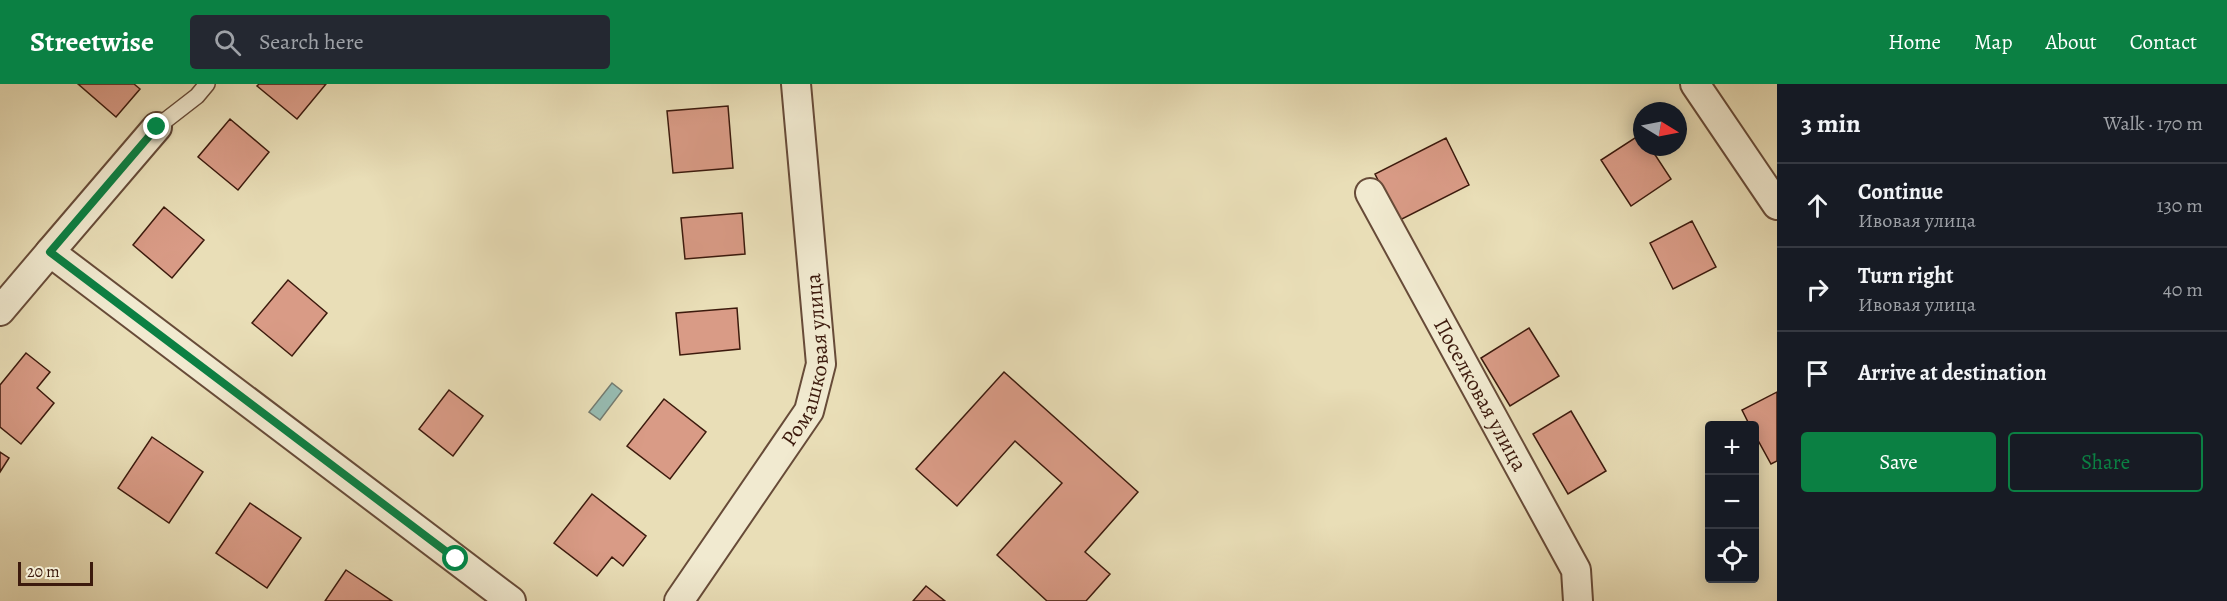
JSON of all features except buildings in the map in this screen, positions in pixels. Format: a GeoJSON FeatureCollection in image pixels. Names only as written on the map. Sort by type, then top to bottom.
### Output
{"type":"FeatureCollection","features":[{"type":"Feature","properties":{"kind":"street","name":"Ромашковая улица"},"geometry":{"type":"LineString","coordinates":[[679,601],[809,411],[821,364],[796,84]]}},
{"type":"Feature","properties":{"kind":"street"},"geometry":{"type":"LineString","coordinates":[[1695,84],[1777,205]]}},
{"type":"Feature","properties":{"kind":"street"},"geometry":{"type":"LineString","coordinates":[[0,311],[157,127]]}},
{"type":"Feature","properties":{"kind":"street","name":"Поселковая улица"},"geometry":{"type":"LineString","coordinates":[[1370,193],[1576,570],[1578,601]]}},
{"type":"Feature","properties":{"kind":"street"},"geometry":{"type":"LineString","coordinates":[[50,252],[511,601]]}},
{"type":"Feature","properties":{"kind":"lane"},"geometry":{"type":"LineString","coordinates":[[157,127],[197,96],[207,84]]}},
{"type":"Feature","properties":{"kind":"water"},"geometry":{"type":"Polygon","coordinates":[[[612,383],[622,391],[600,420],[589,412],[612,383]]]}},
{"type":"Feature","properties":{"kind":"route"},"geometry":{"type":"LineString","coordinates":[[157,127],[50,252],[456,559]]}}]}
